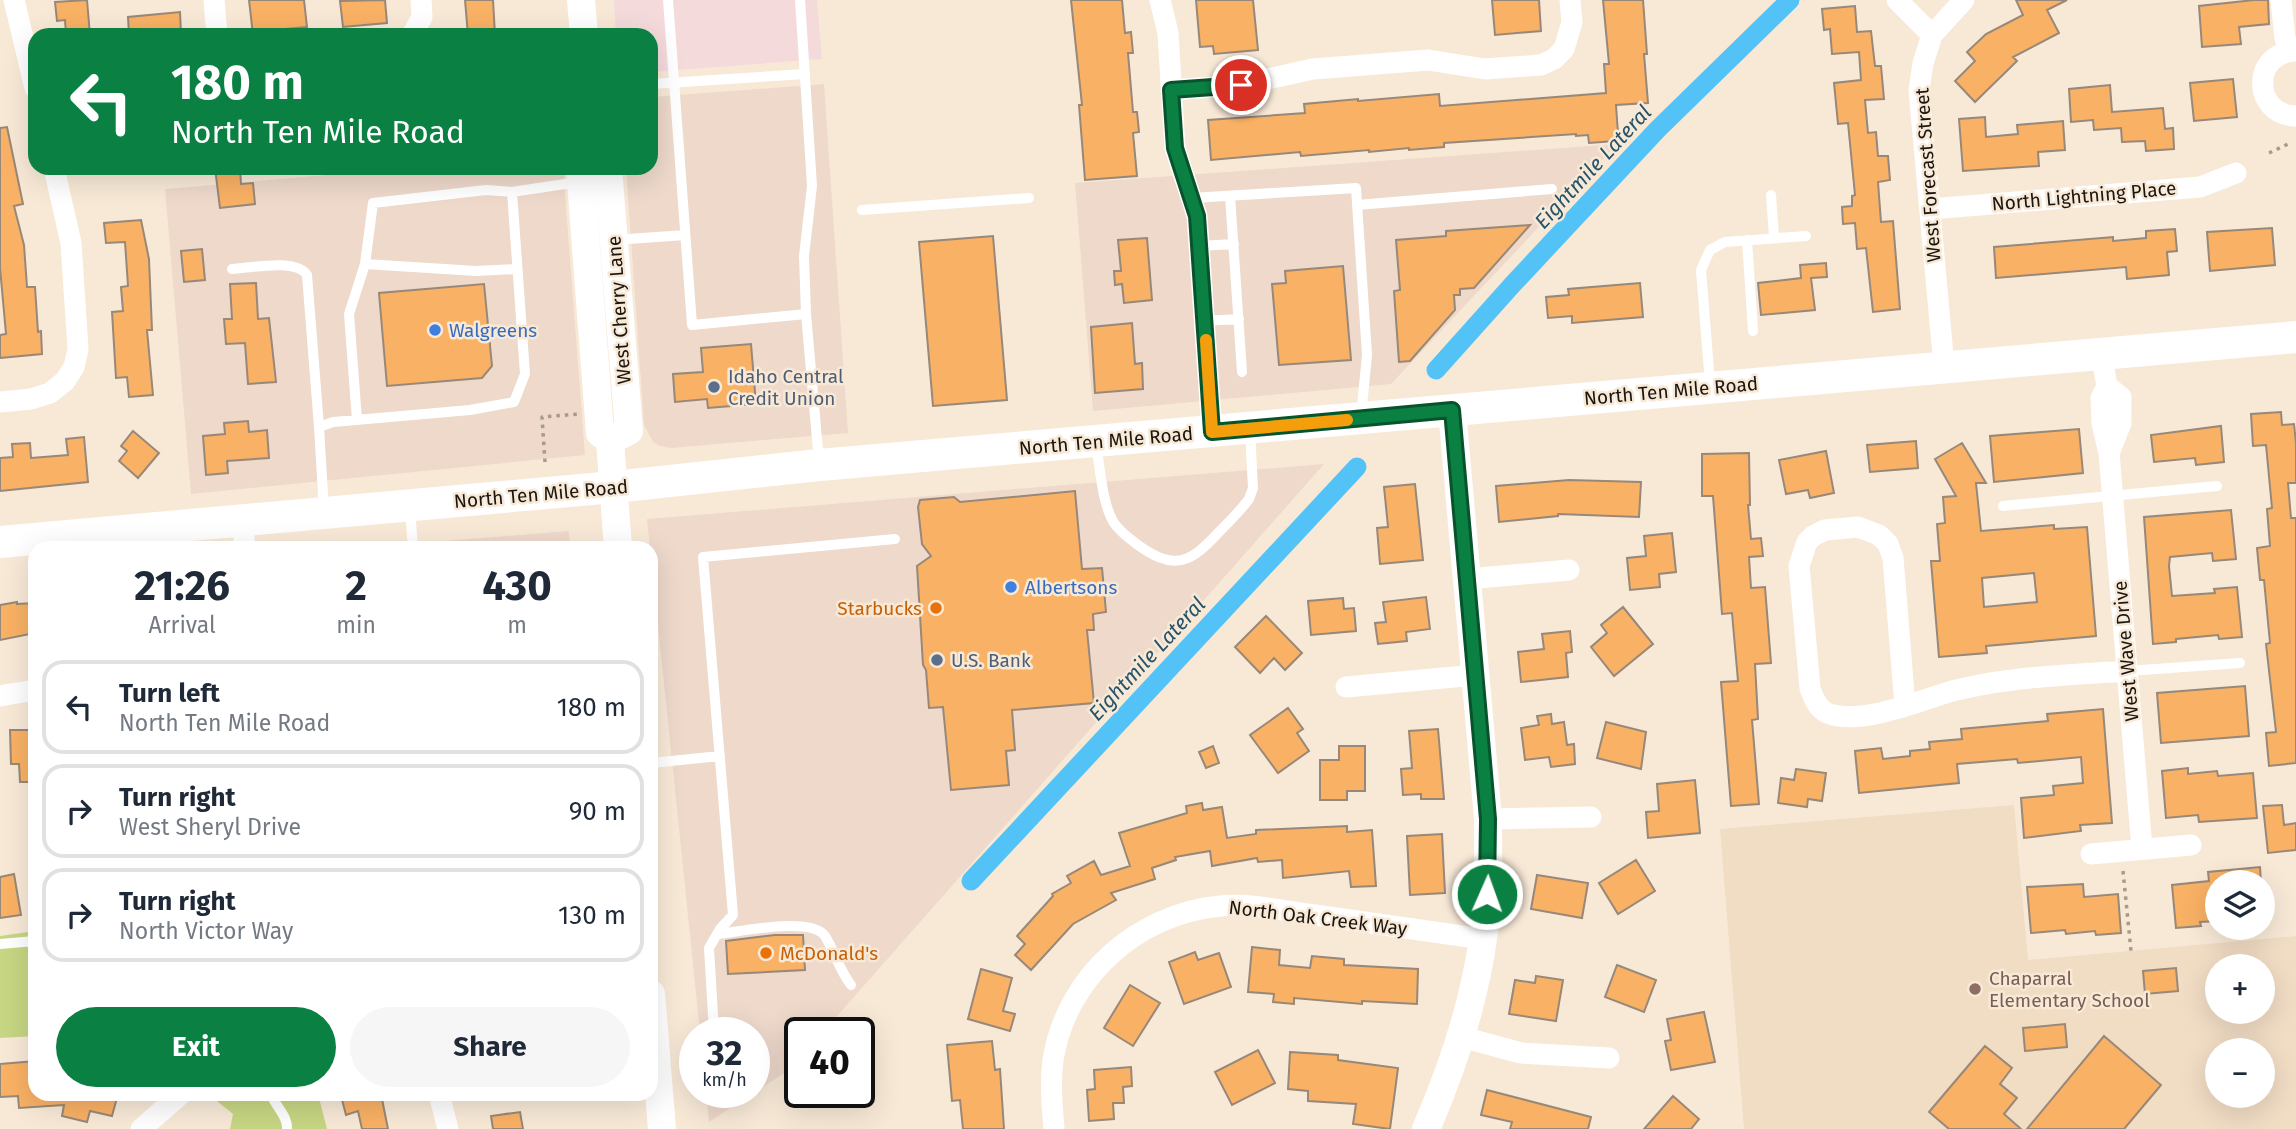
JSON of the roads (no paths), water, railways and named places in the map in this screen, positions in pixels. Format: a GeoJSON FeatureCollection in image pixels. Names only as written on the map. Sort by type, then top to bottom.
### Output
{"type":"FeatureCollection","features":[{"type":"Feature","properties":{"kind":"main road"},"geometry":{"type":"LineString","coordinates":[[581,0],[583,28]]}},
{"type":"Feature","properties":{"kind":"main road","name":"West Cherry Lane"},"geometry":{"type":"LineString","coordinates":[[580,175],[600,433],[610,440]]}},
{"type":"Feature","properties":{"kind":"main road","name":"West Cherry Lane"},"geometry":{"type":"LineString","coordinates":[[609,175],[629,431],[610,440]]}},
{"type":"Feature","properties":{"kind":"main road","name":"North Ten Mile Road"},"geometry":{"type":"LineString","coordinates":[[35,541],[243,535],[324,514],[819,465],[2296,337]]}},
{"type":"Feature","properties":{"kind":"main road"},"geometry":{"type":"LineString","coordinates":[[1426,1129],[1462,1037],[1483,939],[1488,873],[1488,819],[1452,410]]}},
{"type":"Feature","properties":{"kind":"main road","name":"West Cherry Lane"},"geometry":{"type":"LineString","coordinates":[[610,440],[618,541]]}},
{"type":"Feature","properties":{"kind":"main road","name":"North Ten Mile Road"},"geometry":{"type":"LineString","coordinates":[[0,542],[28,541]]}},
{"type":"Feature","properties":{"kind":"main road"},"geometry":{"type":"LineString","coordinates":[[658,1080],[662,1129]]}},
{"type":"Feature","properties":{"kind":"street"},"geometry":{"type":"LineString","coordinates":[[14,0],[28,59]]}},
{"type":"Feature","properties":{"kind":"street"},"geometry":{"type":"LineString","coordinates":[[214,0],[216,28]]}},
{"type":"Feature","properties":{"kind":"street"},"geometry":{"type":"LineString","coordinates":[[416,28],[422,17],[421,0]]}},
{"type":"Feature","properties":{"kind":"street"},"geometry":{"type":"LineString","coordinates":[[1160,0],[1168,33],[1175,148],[1197,216],[1212,432]]}},
{"type":"Feature","properties":{"kind":"street"},"geometry":{"type":"LineString","coordinates":[[1171,90],[1241,85],[1313,69],[1428,60],[1485,69],[1541,65],[1554,59],[1564,49],[1572,22],[1570,0]]}},
{"type":"Feature","properties":{"kind":"street"},"geometry":{"type":"LineString","coordinates":[[1897,0],[1932,35],[1964,0]]}},
{"type":"Feature","properties":{"kind":"street"},"geometry":{"type":"LineString","coordinates":[[2281,0],[2285,38],[2292,51],[2278,55],[2270,62],[2262,83],[2270,104],[2279,112],[2296,116]]}},
{"type":"Feature","properties":{"kind":"street","name":"West Forecast Street"},"geometry":{"type":"LineString","coordinates":[[1932,35],[1923,63],[1919,90],[1944,367]]}},
{"type":"Feature","properties":{"kind":"street","name":"North Lightning Place"},"geometry":{"type":"LineString","coordinates":[[1930,209],[2200,187],[2236,173]]}},
{"type":"Feature","properties":{"kind":"street"},"geometry":{"type":"LineString","coordinates":[[0,402],[31,399],[50,393],[65,381],[74,367],[78,349],[71,243],[56,175]]}},
{"type":"Feature","properties":{"kind":"street","name":"West Wave Drive"},"geometry":{"type":"LineString","coordinates":[[2102,353],[2107,386],[2101,398],[2102,422],[2109,453],[2142,849]]}},
{"type":"Feature","properties":{"kind":"street"},"geometry":{"type":"LineString","coordinates":[[1905,706],[1893,558],[1888,544],[1879,535],[1858,527],[1825,530],[1807,542],[1799,566],[1810,688],[1821,710],[1844,716],[1882,712],[1905,706],[1956,690],[2006,681],[2127,671]]}},
{"type":"Feature","properties":{"kind":"street"},"geometry":{"type":"LineString","coordinates":[[1467,579],[1569,570]]}},
{"type":"Feature","properties":{"kind":"street"},"geometry":{"type":"LineString","coordinates":[[1346,687],[1476,675]]}},
{"type":"Feature","properties":{"kind":"street"},"geometry":{"type":"LineString","coordinates":[[0,696],[28,691]]}},
{"type":"Feature","properties":{"kind":"street"},"geometry":{"type":"LineString","coordinates":[[1488,819],[1591,817]]}},
{"type":"Feature","properties":{"kind":"street"},"geometry":{"type":"LineString","coordinates":[[2091,854],[2191,845]]}},
{"type":"Feature","properties":{"kind":"street","name":"North Oak Creek Way"},"geometry":{"type":"LineString","coordinates":[[1054,1129],[1051,1081],[1058,1037],[1066,1016],[1082,987],[1103,960],[1120,945],[1157,922],[1200,908],[1244,905],[1483,939]]}},
{"type":"Feature","properties":{"kind":"street"},"geometry":{"type":"LineString","coordinates":[[1462,1037],[1521,1053],[1609,1058]]}},
{"type":"Feature","properties":{"kind":"street"},"geometry":{"type":"LineString","coordinates":[[141,1129],[173,1101]]}},
{"type":"Feature","properties":{"kind":"street"},"geometry":{"type":"LineString","coordinates":[[441,1101],[448,1129]]}},
{"type":"Feature","properties":{"kind":"lane"},"geometry":{"type":"LineString","coordinates":[[668,0],[692,325],[806,314]]}},
{"type":"Feature","properties":{"kind":"lane"},"geometry":{"type":"LineString","coordinates":[[800,0],[812,186],[804,256],[806,314],[819,465]]}},
{"type":"Feature","properties":{"kind":"lane"},"geometry":{"type":"LineString","coordinates":[[658,83],[805,74]]}},
{"type":"Feature","properties":{"kind":"lane"},"geometry":{"type":"LineString","coordinates":[[357,420],[349,314],[365,264],[373,203],[486,190],[512,192],[580,175]]}},
{"type":"Feature","properties":{"kind":"lane"},"geometry":{"type":"LineString","coordinates":[[1192,198],[1356,188],[1367,355],[1361,418]]}},
{"type":"Feature","properties":{"kind":"lane"},"geometry":{"type":"LineString","coordinates":[[1357,205],[1552,189]]}},
{"type":"Feature","properties":{"kind":"lane"},"geometry":{"type":"LineString","coordinates":[[319,427],[332,422],[470,410],[513,402],[525,374],[512,192]]}},
{"type":"Feature","properties":{"kind":"lane"},"geometry":{"type":"LineString","coordinates":[[1230,195],[1242,372]]}},
{"type":"Feature","properties":{"kind":"lane"},"geometry":{"type":"LineString","coordinates":[[1770,195],[1774,238]]}},
{"type":"Feature","properties":{"kind":"lane"},"geometry":{"type":"LineString","coordinates":[[862,210],[1029,198]]}},
{"type":"Feature","properties":{"kind":"lane"},"geometry":{"type":"LineString","coordinates":[[614,240],[685,235]]}},
{"type":"Feature","properties":{"kind":"lane"},"geometry":{"type":"LineString","coordinates":[[1710,387],[1701,270],[1710,250],[1725,242],[1806,236]]}},
{"type":"Feature","properties":{"kind":"lane"},"geometry":{"type":"LineString","coordinates":[[1747,240],[1753,331]]}},
{"type":"Feature","properties":{"kind":"lane"},"geometry":{"type":"LineString","coordinates":[[1199,246],[1234,244]]}},
{"type":"Feature","properties":{"kind":"lane"},"geometry":{"type":"LineString","coordinates":[[365,264],[476,271],[516,269]]}},
{"type":"Feature","properties":{"kind":"lane"},"geometry":{"type":"LineString","coordinates":[[232,269],[294,265],[304,270],[307,275],[324,514]]}},
{"type":"Feature","properties":{"kind":"lane"},"geometry":{"type":"LineString","coordinates":[[1204,321],[1239,319]]}},
{"type":"Feature","properties":{"kind":"lane"},"geometry":{"type":"LineString","coordinates":[[1096,442],[1108,507],[1115,523],[1128,538],[1160,558],[1172,561],[1189,559],[1201,551],[1249,499],[1254,488],[1250,429]]}},
{"type":"Feature","properties":{"kind":"lane"},"geometry":{"type":"LineString","coordinates":[[2004,506],[2217,486]]}},
{"type":"Feature","properties":{"kind":"lane"},"geometry":{"type":"LineString","coordinates":[[410,506],[412,541]]}},
{"type":"Feature","properties":{"kind":"lane"},"geometry":{"type":"LineString","coordinates":[[713,1017],[709,948],[733,915],[703,557],[895,539]]}},
{"type":"Feature","properties":{"kind":"lane"},"geometry":{"type":"LineString","coordinates":[[2127,671],[2241,663]]}},
{"type":"Feature","properties":{"kind":"lane"},"geometry":{"type":"LineString","coordinates":[[658,762],[720,756]]}},
{"type":"Feature","properties":{"kind":"lane"},"geometry":{"type":"LineString","coordinates":[[717,934],[795,926],[814,928],[824,935],[841,971],[851,985]]}},
{"type":"Feature","properties":{"kind":"lane"},"geometry":{"type":"LineString","coordinates":[[0,944],[28,942]]}},
{"type":"Feature","properties":{"kind":"lane"},"geometry":{"type":"LineString","coordinates":[[274,1101],[288,1122],[287,1129]]}},
{"type":"Feature","properties":{"kind":"waterway","name":"Eightmile Lateral"},"geometry":{"type":"LineString","coordinates":[[1436,370],[1657,130],[1790,0]]}},
{"type":"Feature","properties":{"kind":"waterway","name":"Eightmile Lateral"},"geometry":{"type":"LineString","coordinates":[[971,881],[1357,467]]}},
{"type":"Feature","properties":{"kind":"place","name":"Walgreens"},"geometry":{"type":"Point","coordinates":[435,330]}},
{"type":"Feature","properties":{"kind":"place","name":"Idaho Central Credit Union"},"geometry":{"type":"Point","coordinates":[714,387]}},
{"type":"Feature","properties":{"kind":"place","name":"Albertsons"},"geometry":{"type":"Point","coordinates":[1011,587]}},
{"type":"Feature","properties":{"kind":"place","name":"Starbucks"},"geometry":{"type":"Point","coordinates":[936,608]}},
{"type":"Feature","properties":{"kind":"place","name":"U.S. Bank"},"geometry":{"type":"Point","coordinates":[937,660]}},
{"type":"Feature","properties":{"kind":"place","name":"McDonald's"},"geometry":{"type":"Point","coordinates":[766,953]}},
{"type":"Feature","properties":{"kind":"place","name":"Chaparral Elementary School"},"geometry":{"type":"Point","coordinates":[1975,989]}}]}
